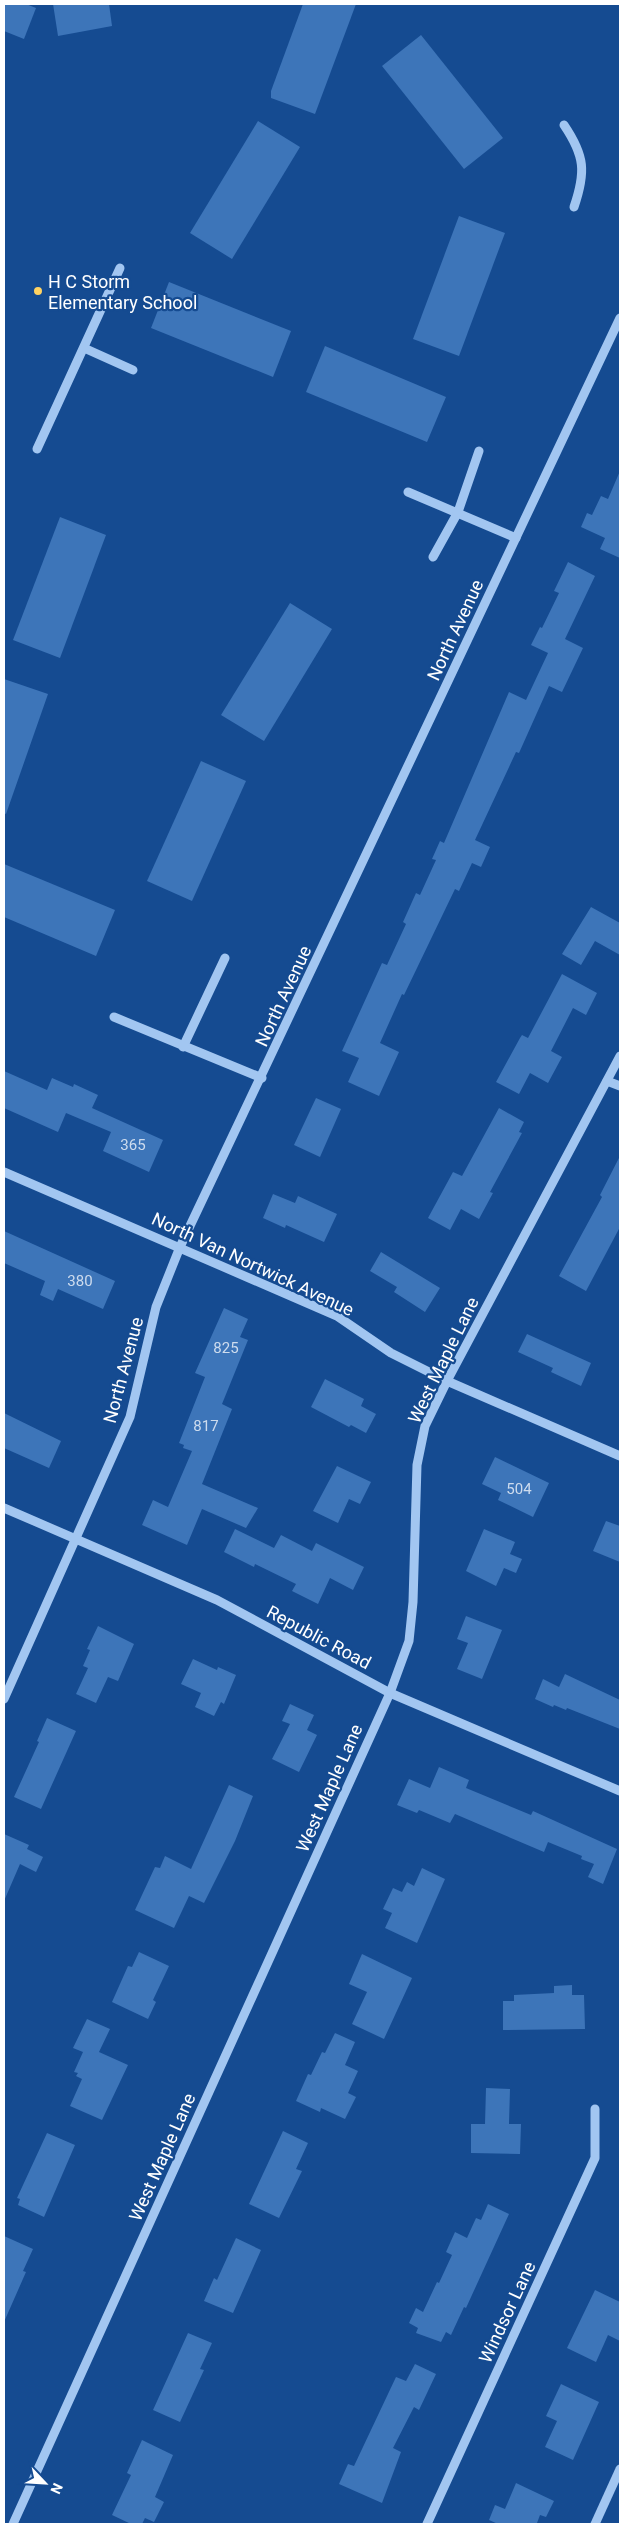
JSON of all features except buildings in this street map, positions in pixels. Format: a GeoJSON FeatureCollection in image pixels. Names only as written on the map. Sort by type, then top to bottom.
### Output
{"type":"FeatureCollection","features":[{"type":"Feature","properties":{"kind":"street"},"geometry":{"type":"LineString","coordinates":[[564,125],[575,141],[583,162],[581,187],[574,207]]}},
{"type":"Feature","properties":{"kind":"street"},"geometry":{"type":"LineString","coordinates":[[37,449],[120,268]]}},
{"type":"Feature","properties":{"kind":"street","name":"North Avenue"},"geometry":{"type":"LineString","coordinates":[[4,1699],[77,1540],[130,1417],[156,1307],[180,1247],[262,1078],[620,318]]}},
{"type":"Feature","properties":{"kind":"street"},"geometry":{"type":"LineString","coordinates":[[84,348],[133,370]]}},
{"type":"Feature","properties":{"kind":"street"},"geometry":{"type":"LineString","coordinates":[[433,556],[458,512],[479,451]]}},
{"type":"Feature","properties":{"kind":"street"},"geometry":{"type":"LineString","coordinates":[[408,492],[516,538]]}},
{"type":"Feature","properties":{"kind":"street"},"geometry":{"type":"LineString","coordinates":[[183,1047],[225,958]]}},
{"type":"Feature","properties":{"kind":"street"},"geometry":{"type":"LineString","coordinates":[[114,1017],[262,1078]]}},
{"type":"Feature","properties":{"kind":"street","name":"West Maple Lane"},"geometry":{"type":"LineString","coordinates":[[13,2524],[390,1693],[409,1641],[413,1602],[417,1465],[425,1426],[447,1381],[620,1056]]}},
{"type":"Feature","properties":{"kind":"street"},"geometry":{"type":"LineString","coordinates":[[607,1081],[620,1086]]}},
{"type":"Feature","properties":{"kind":"street","name":"North Van Nortwick Avenue"},"geometry":{"type":"LineString","coordinates":[[4,1172],[337,1316],[391,1353],[447,1381],[620,1456]]}},
{"type":"Feature","properties":{"kind":"street","name":"Republic Road"},"geometry":{"type":"LineString","coordinates":[[4,1508],[217,1600],[390,1693],[620,1791]]}},
{"type":"Feature","properties":{"kind":"street","name":"Windsor Lane"},"geometry":{"type":"LineString","coordinates":[[427,2524],[595,2158],[595,2109]]}},
{"type":"Feature","properties":{"kind":"street"},"geometry":{"type":"LineString","coordinates":[[595,2524],[620,2469]]}},
{"type":"Feature","properties":{"kind":"place","name":"H C Storm Elementary School"},"geometry":{"type":"Point","coordinates":[38,291]}}]}
